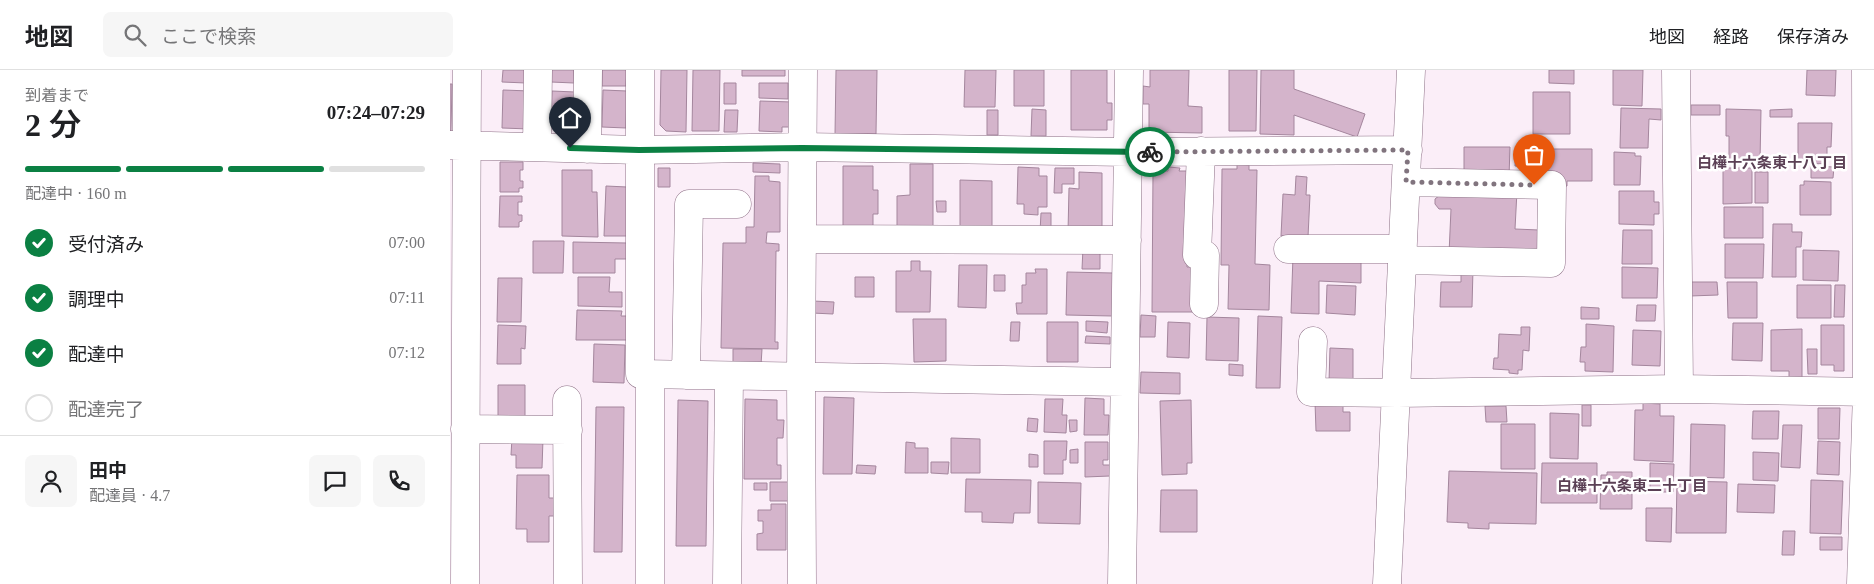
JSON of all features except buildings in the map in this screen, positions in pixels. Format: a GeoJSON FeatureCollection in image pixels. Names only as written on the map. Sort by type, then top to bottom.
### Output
{"type":"FeatureCollection","features":[{"type":"Feature","properties":{"kind":"street"},"geometry":{"type":"LineString","coordinates":[[464,584],[465,429],[458,145],[467,70]]}},
{"type":"Feature","properties":{"kind":"street"},"geometry":{"type":"LineString","coordinates":[[537,147],[538,70]]}},
{"type":"Feature","properties":{"kind":"street"},"geometry":{"type":"LineString","coordinates":[[587,148],[588,70]]}},
{"type":"Feature","properties":{"kind":"street"},"geometry":{"type":"LineString","coordinates":[[640,70],[640,374],[1124,382]]}},
{"type":"Feature","properties":{"kind":"street"},"geometry":{"type":"LineString","coordinates":[[802,584],[803,70]]}},
{"type":"Feature","properties":{"kind":"street"},"geometry":{"type":"LineString","coordinates":[[1122,584],[1129,70]]}},
{"type":"Feature","properties":{"kind":"street"},"geometry":{"type":"LineString","coordinates":[[1388,584],[1411,70]]}},
{"type":"Feature","properties":{"kind":"street"},"geometry":{"type":"LineString","coordinates":[[1676,70],[1679,390]]}},
{"type":"Feature","properties":{"kind":"street"},"geometry":{"type":"LineString","coordinates":[[1862,584],[1870,392],[1866,70]]}},
{"type":"Feature","properties":{"kind":"street"},"geometry":{"type":"LineString","coordinates":[[458,145],[639,150],[802,148],[1128,152],[1408,150]]}},
{"type":"Feature","properties":{"kind":"street"},"geometry":{"type":"LineString","coordinates":[[1201,151],[1198,255],[1205,255],[1204,304]]}},
{"type":"Feature","properties":{"kind":"street"},"geometry":{"type":"LineString","coordinates":[[1288,249],[1551,263],[1552,185],[1406,182]]}},
{"type":"Feature","properties":{"kind":"street"},"geometry":{"type":"LineString","coordinates":[[686,375],[688,204],[737,204]]}},
{"type":"Feature","properties":{"kind":"street"},"geometry":{"type":"LineString","coordinates":[[802,239],[1127,240]]}},
{"type":"Feature","properties":{"kind":"street"},"geometry":{"type":"LineString","coordinates":[[1313,341],[1311,392],[1679,390],[1870,392]]}},
{"type":"Feature","properties":{"kind":"street"},"geometry":{"type":"LineString","coordinates":[[650,375],[650,584]]}},
{"type":"Feature","properties":{"kind":"street"},"geometry":{"type":"LineString","coordinates":[[727,584],[729,376]]}},
{"type":"Feature","properties":{"kind":"street"},"geometry":{"type":"LineString","coordinates":[[567,400],[568,584]]}},
{"type":"Feature","properties":{"kind":"street"},"geometry":{"type":"LineString","coordinates":[[465,429],[568,430]]}},
{"type":"Feature","properties":{"kind":"way so far"},"geometry":{"type":"LineString","coordinates":[[1150,152],[1408,150],[1406,182],[1534,185]]}},
{"type":"Feature","properties":{"kind":"district","name":"白樺十六条東十八丁目"},"geometry":{"type":"Point","coordinates":[1772,163]}},
{"type":"Feature","properties":{"kind":"district","name":"白樺十六条東二十丁目"},"geometry":{"type":"Point","coordinates":[1632,486]}},
{"type":"Feature","properties":{"kind":"route"},"geometry":{"type":"LineString","coordinates":[[570,148],[639,150],[802,148],[1150,152]]}}]}
